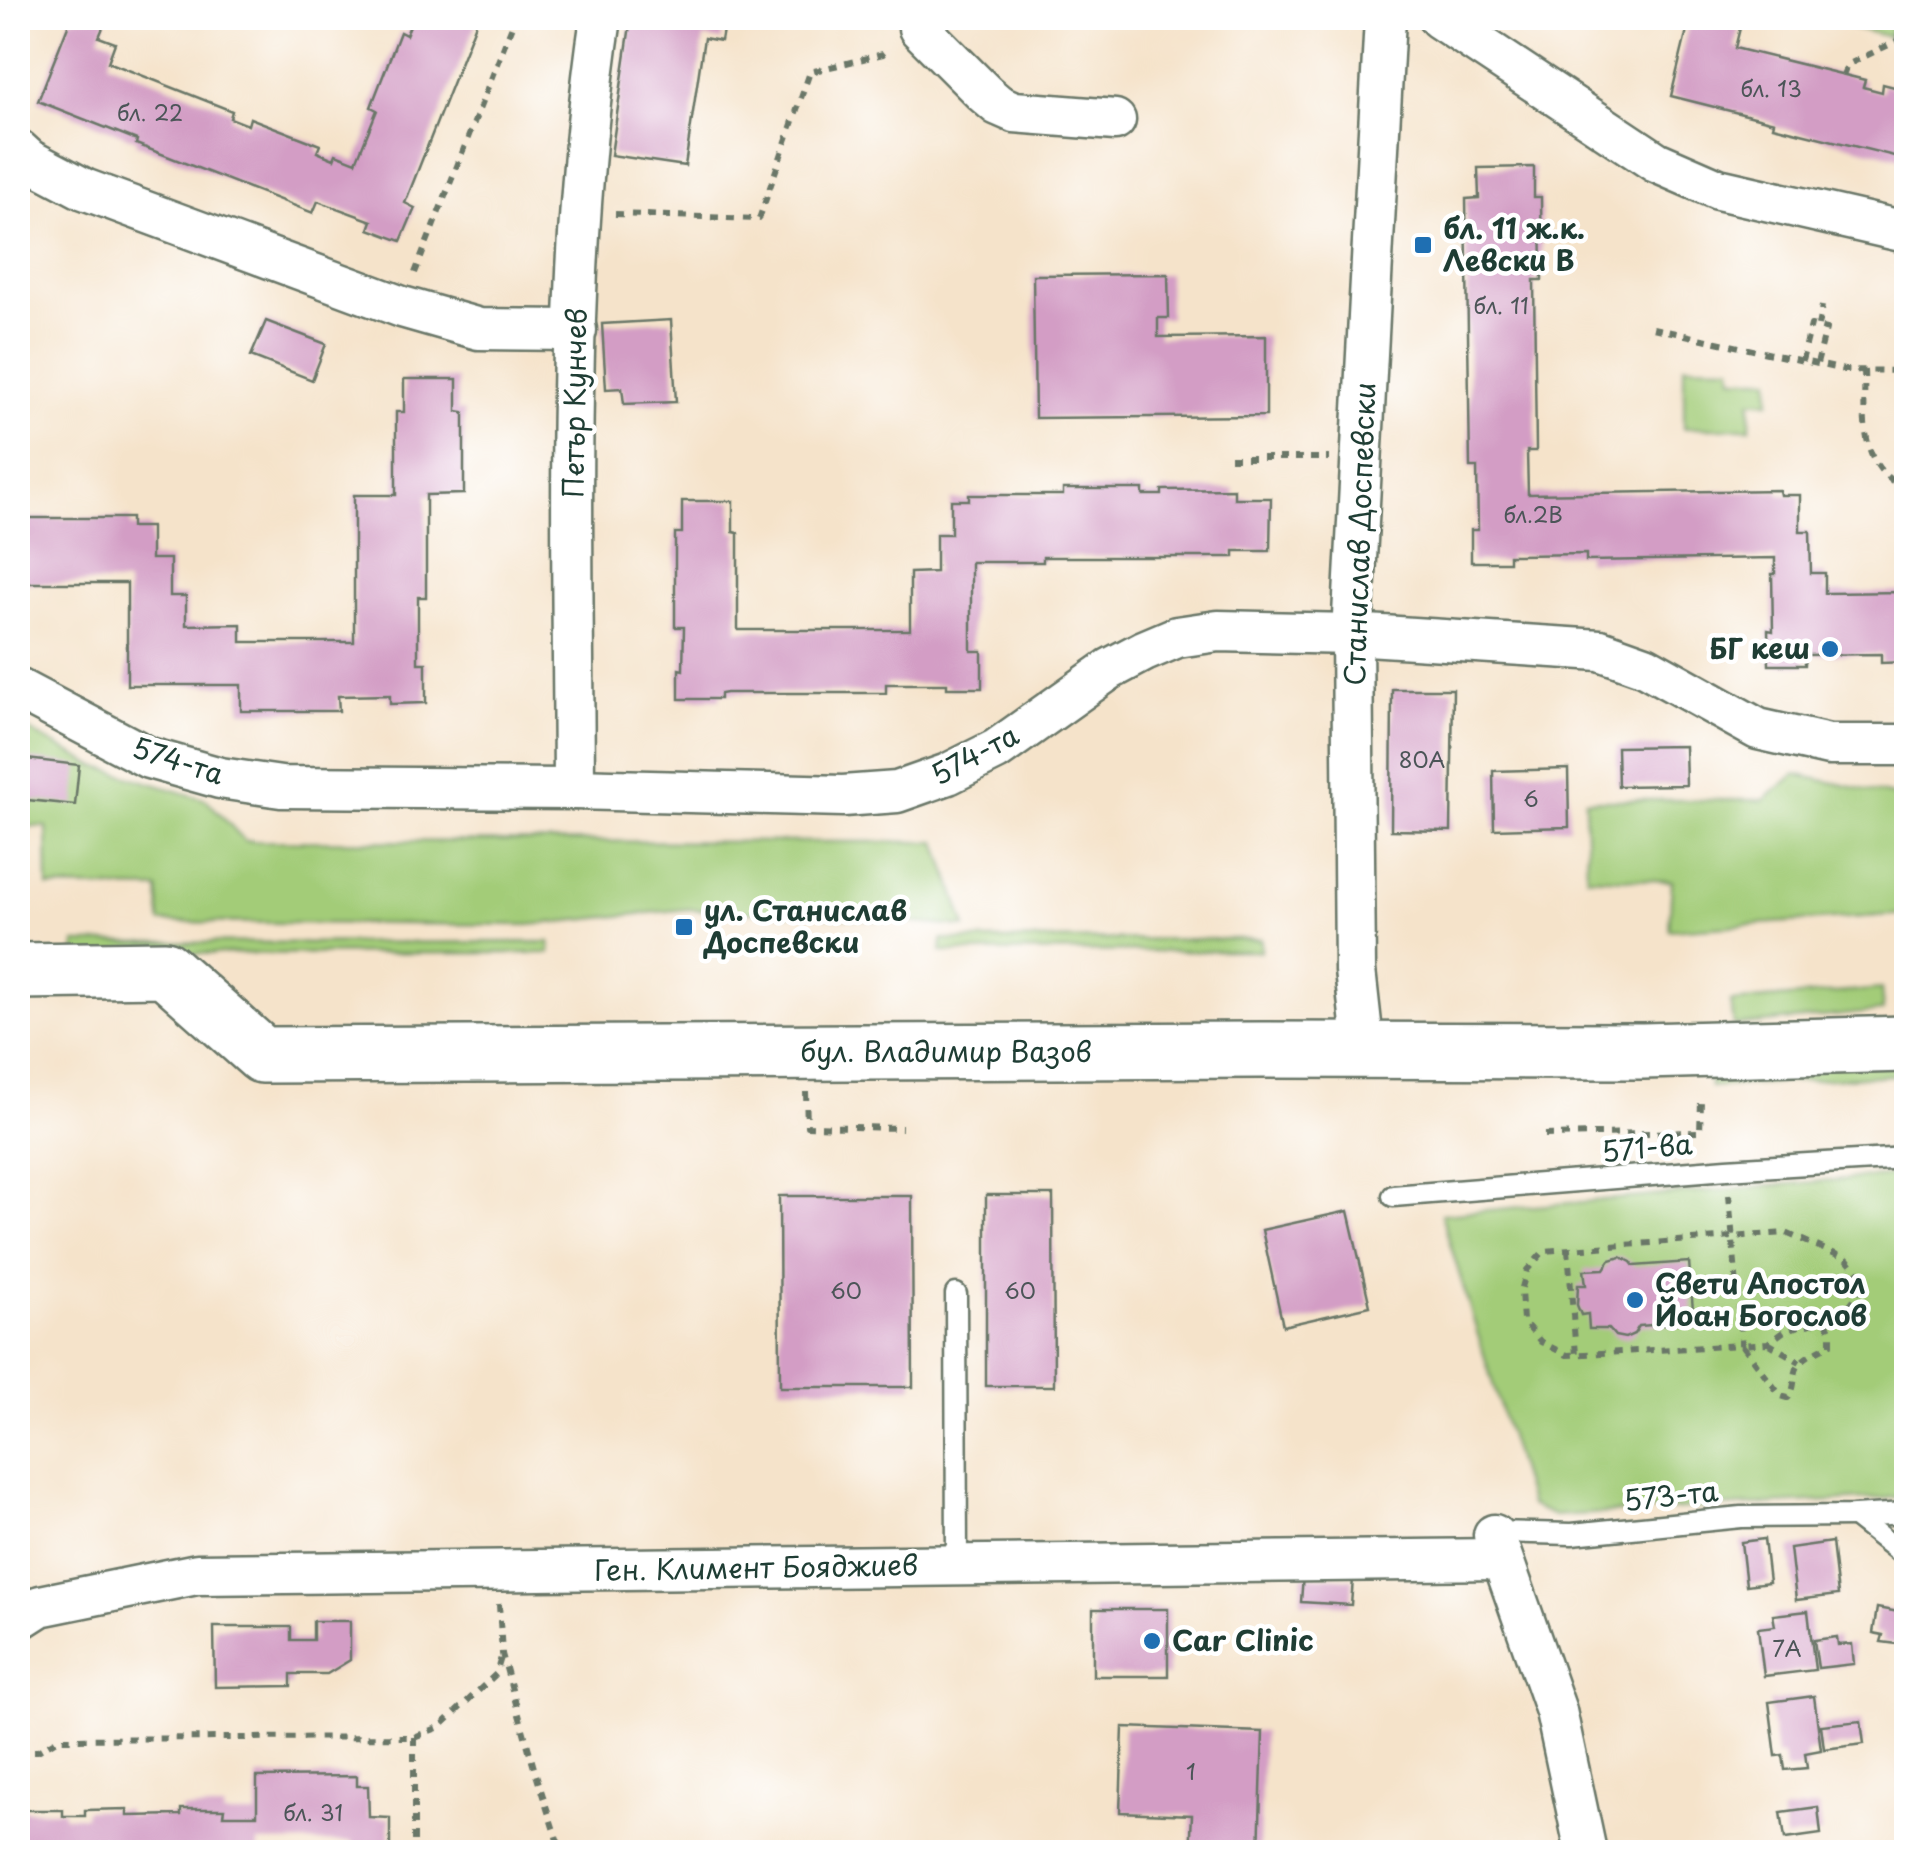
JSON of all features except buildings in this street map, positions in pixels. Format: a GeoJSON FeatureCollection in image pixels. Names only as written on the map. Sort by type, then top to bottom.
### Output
{"type":"FeatureCollection","features":[{"type":"Feature","properties":{"kind":"main road","name":"бул. Владимир Вазов"},"geometry":{"type":"LineString","coordinates":[[18,971],[165,969],[262,1055],[1643,1051],[1906,1044]]}},
{"type":"Feature","properties":{"kind":"street","name":"Петър Кунчев"},"geometry":{"type":"LineString","coordinates":[[574,789],[572,452],[576,330],[581,213],[601,18]]}},
{"type":"Feature","properties":{"kind":"street","name":"Станислав Доспевски"},"geometry":{"type":"LineString","coordinates":[[1364,1051],[1356,970],[1352,634],[1385,18]]}},
{"type":"Feature","properties":{"kind":"street"},"geometry":{"type":"LineString","coordinates":[[1439,18],[1656,162],[1718,189],[1906,232]]}},
{"type":"Feature","properties":{"kind":"street"},"geometry":{"type":"LineString","coordinates":[[919,21],[959,70],[998,105],[1014,112],[1115,120]]}},
{"type":"Feature","properties":{"kind":"street"},"geometry":{"type":"LineString","coordinates":[[18,150],[84,190],[402,307],[479,328],[576,330]]}},
{"type":"Feature","properties":{"kind":"street","name":"574-та"},"geometry":{"type":"LineString","coordinates":[[18,689],[149,758],[220,778],[282,788],[574,789],[842,796],[898,792],[948,774],[996,750],[1110,669],[1176,637],[1218,632],[1352,634],[1600,650],[1645,666],[1758,729],[1830,745],[1906,745]]}},
{"type":"Feature","properties":{"kind":"street"},"geometry":{"type":"LineString","coordinates":[[1497,1546],[1556,1711],[1586,1852]]}},
{"type":"Feature","properties":{"kind":"street","name":"Ген. Климент Бояджиев"},"geometry":{"type":"LineString","coordinates":[[18,1620],[40,1606],[197,1574],[957,1566],[1497,1546]]}},
{"type":"Feature","properties":{"kind":"lane","name":"571-ва"},"geometry":{"type":"LineString","coordinates":[[1393,1196],[1906,1158]]}},
{"type":"Feature","properties":{"kind":"lane"},"geometry":{"type":"LineString","coordinates":[[956,1294],[957,1566]]}},
{"type":"Feature","properties":{"kind":"lane","name":"573-та"},"geometry":{"type":"LineString","coordinates":[[1497,1546],[1572,1534],[1741,1517],[1906,1513]]}},
{"type":"Feature","properties":{"kind":"lane"},"geometry":{"type":"LineString","coordinates":[[1854,1516],[1906,1557]]}},
{"type":"Feature","properties":{"kind":"lane"},"geometry":{"type":"LineString","coordinates":[[1891,1852],[1906,1851]]}},
{"type":"Feature","properties":{"kind":"path"},"geometry":{"type":"LineString","coordinates":[[402,307],[515,18]]}},
{"type":"Feature","properties":{"kind":"path"},"geometry":{"type":"LineString","coordinates":[[1843,75],[1848,65],[1897,41],[1904,18]]}},
{"type":"Feature","properties":{"kind":"path"},"geometry":{"type":"LineString","coordinates":[[581,213],[759,219],[810,72],[883,54],[919,21]]}},
{"type":"Feature","properties":{"kind":"path"},"geometry":{"type":"LineString","coordinates":[[1897,41],[1906,52]]}},
{"type":"Feature","properties":{"kind":"path"},"geometry":{"type":"LineString","coordinates":[[1818,326],[1822,306]]}},
{"type":"Feature","properties":{"kind":"path"},"geometry":{"type":"LineString","coordinates":[[1802,361],[1812,325],[1818,326],[1826,329],[1817,364]]}},
{"type":"Feature","properties":{"kind":"path"},"geometry":{"type":"LineString","coordinates":[[1653,328],[1844,370],[1906,371]]}},
{"type":"Feature","properties":{"kind":"path"},"geometry":{"type":"LineString","coordinates":[[1864,370],[1867,444],[1875,465],[1893,483],[1905,487],[1899,502]]}},
{"type":"Feature","properties":{"kind":"path"},"geometry":{"type":"LineString","coordinates":[[1230,458],[1362,458]]}},
{"type":"Feature","properties":{"kind":"path"},"geometry":{"type":"LineString","coordinates":[[806,1089],[807,1126],[902,1128]]}},
{"type":"Feature","properties":{"kind":"path"},"geometry":{"type":"LineString","coordinates":[[1545,1135],[1700,1132],[1702,1100]]}},
{"type":"Feature","properties":{"kind":"path"},"geometry":{"type":"LineString","coordinates":[[1727,1169],[1742,1345],[1781,1396],[1788,1398],[1795,1391],[1800,1362],[1830,1344],[1831,1332],[1826,1321]]}},
{"type":"Feature","properties":{"kind":"path"},"geometry":{"type":"LineString","coordinates":[[1768,1344],[1787,1329],[1826,1321],[1846,1310],[1860,1291],[1860,1275],[1846,1259],[1786,1233],[1544,1251],[1528,1270],[1521,1292],[1523,1321],[1542,1342],[1568,1355],[1768,1344],[1800,1362]]}},
{"type":"Feature","properties":{"kind":"path"},"geometry":{"type":"LineString","coordinates":[[1568,1249],[1576,1355]]}},
{"type":"Feature","properties":{"kind":"path"},"geometry":{"type":"LineString","coordinates":[[497,1571],[502,1654],[534,1768],[558,1840],[566,1852]]}},
{"type":"Feature","properties":{"kind":"path"},"geometry":{"type":"LineString","coordinates":[[18,1751],[38,1751],[58,1739],[414,1737],[440,1727],[482,1688],[496,1674],[502,1654]]}},
{"type":"Feature","properties":{"kind":"path"},"geometry":{"type":"LineString","coordinates":[[414,1737],[414,1852]]}},
{"type":"Feature","properties":{"kind":"green space"},"geometry":{"type":"Polygon","coordinates":[[[1819,18],[1894,18],[1889,37],[1819,18]]]}},
{"type":"Feature","properties":{"kind":"green space"},"geometry":{"type":"Polygon","coordinates":[[[1684,365],[1732,366],[1733,378],[1770,378],[1770,401],[1751,401],[1750,428],[1684,428],[1684,365]]]}},
{"type":"Feature","properties":{"kind":"green space"},"geometry":{"type":"Polygon","coordinates":[[[18,725],[95,766],[207,800],[245,841],[937,842],[966,927],[688,909],[529,925],[161,922],[158,889],[48,887],[47,827],[18,826],[18,725]]]}},
{"type":"Feature","properties":{"kind":"green space"},"geometry":{"type":"Polygon","coordinates":[[[1795,774],[1906,799],[1906,914],[1669,930],[1672,881],[1587,877],[1585,800],[1764,800],[1795,774]]]}},
{"type":"Feature","properties":{"kind":"green space"},"geometry":{"type":"Polygon","coordinates":[[[1261,939],[1261,951],[941,952],[942,940],[1261,939]]]}},
{"type":"Feature","properties":{"kind":"green space"},"geometry":{"type":"Polygon","coordinates":[[[550,942],[550,953],[75,954],[75,943],[550,942]]]}},
{"type":"Feature","properties":{"kind":"green space"},"geometry":{"type":"Polygon","coordinates":[[[1881,989],[1883,1011],[1734,1026],[1731,1002],[1881,989]]]}},
{"type":"Feature","properties":{"kind":"green space"},"geometry":{"type":"Polygon","coordinates":[[[1906,1059],[1906,1074],[1710,1087],[1709,1072],[1906,1059]]]}},
{"type":"Feature","properties":{"kind":"green space"},"geometry":{"type":"Polygon","coordinates":[[[1906,1174],[1906,1497],[1554,1516],[1530,1505],[1441,1214],[1906,1174]]]}},
{"type":"Feature","properties":{"kind":"place","name":"бл. 11 ж.к. Левски В"},"geometry":{"type":"Point","coordinates":[1423,245]}},
{"type":"Feature","properties":{"kind":"place","name":"БГ кеш"},"geometry":{"type":"Point","coordinates":[1830,649]}},
{"type":"Feature","properties":{"kind":"place","name":"ул. Станислав Доспевски"},"geometry":{"type":"Point","coordinates":[684,927]}},
{"type":"Feature","properties":{"kind":"place","name":"Свети Апостол Йоан Богослов"},"geometry":{"type":"Point","coordinates":[1635,1300]}},
{"type":"Feature","properties":{"kind":"place","name":"Car Clinic"},"geometry":{"type":"Point","coordinates":[1152,1641]}}]}
